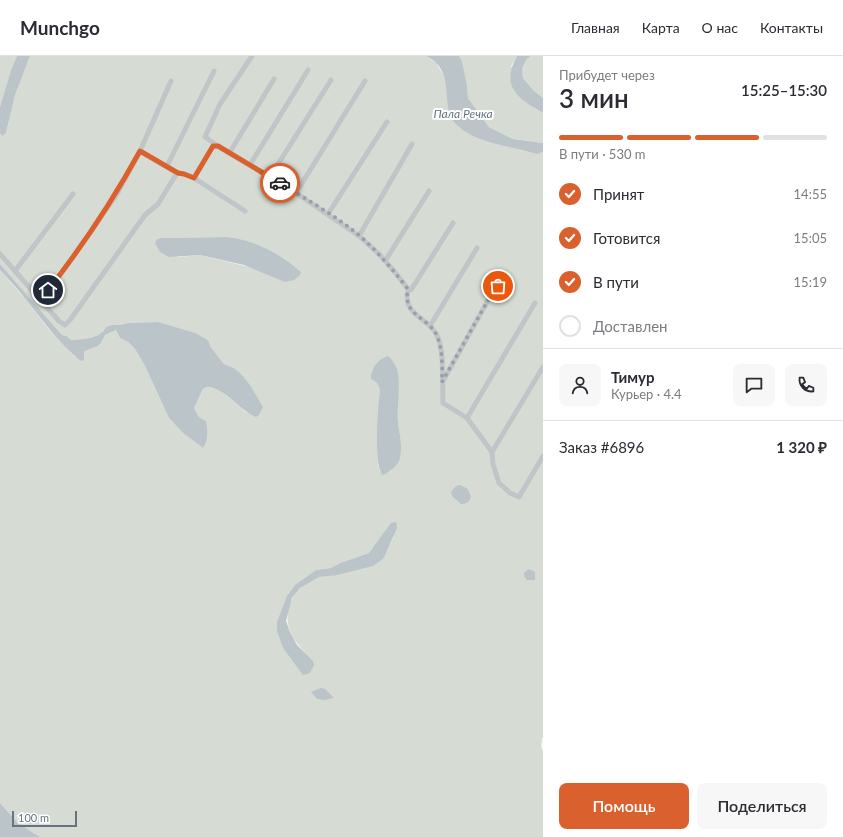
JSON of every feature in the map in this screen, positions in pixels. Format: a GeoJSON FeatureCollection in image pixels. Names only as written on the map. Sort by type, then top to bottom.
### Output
{"type":"FeatureCollection","features":[{"type":"Feature","properties":{"kind":"street"},"geometry":{"type":"LineString","coordinates":[[252,56],[220,104],[205,137],[296,193],[359,236],[385,261],[408,289]]}},
{"type":"Feature","properties":{"kind":"street"},"geometry":{"type":"LineString","coordinates":[[250,165],[308,70]]}},
{"type":"Feature","properties":{"kind":"street"},"geometry":{"type":"LineString","coordinates":[[166,166],[214,71]]}},
{"type":"Feature","properties":{"kind":"street"},"geometry":{"type":"LineString","coordinates":[[230,152],[274,79]]}},
{"type":"Feature","properties":{"kind":"street"},"geometry":{"type":"LineString","coordinates":[[270,177],[331,80]]}},
{"type":"Feature","properties":{"kind":"street"},"geometry":{"type":"LineString","coordinates":[[41,300],[63,271],[116,194],[140,151],[171,81]]}},
{"type":"Feature","properties":{"kind":"street"},"geometry":{"type":"LineString","coordinates":[[296,193],[365,81]]}},
{"type":"Feature","properties":{"kind":"street"},"geometry":{"type":"LineString","coordinates":[[328,214],[387,122]]}},
{"type":"Feature","properties":{"kind":"street"},"geometry":{"type":"LineString","coordinates":[[359,236],[412,144]]}},
{"type":"Feature","properties":{"kind":"street"},"geometry":{"type":"LineString","coordinates":[[194,178],[213,146],[218,146]]}},
{"type":"Feature","properties":{"kind":"street"},"geometry":{"type":"LineString","coordinates":[[140,151],[178,173],[194,178],[244,211]]}},
{"type":"Feature","properties":{"kind":"street"},"geometry":{"type":"LineString","coordinates":[[0,254],[59,321],[65,325],[145,215],[158,204],[178,173]]}},
{"type":"Feature","properties":{"kind":"street"},"geometry":{"type":"LineString","coordinates":[[385,261],[429,191]]}},
{"type":"Feature","properties":{"kind":"street"},"geometry":{"type":"LineString","coordinates":[[15,270],[72,194]]}},
{"type":"Feature","properties":{"kind":"street"},"geometry":{"type":"LineString","coordinates":[[408,289],[411,290],[453,223]]}},
{"type":"Feature","properties":{"kind":"street"},"geometry":{"type":"LineString","coordinates":[[430,326],[477,248]]}},
{"type":"Feature","properties":{"kind":"street"},"geometry":{"type":"LineString","coordinates":[[442,382],[491,295],[505,278]]}},
{"type":"Feature","properties":{"kind":"street"},"geometry":{"type":"LineString","coordinates":[[408,289],[406,297],[407,305],[430,326],[438,340],[442,357],[443,402],[467,418],[492,452],[493,464],[499,483],[510,493],[519,497],[543,456]]}},
{"type":"Feature","properties":{"kind":"street"},"geometry":{"type":"LineString","coordinates":[[467,418],[535,303]]}},
{"type":"Feature","properties":{"kind":"street"},"geometry":{"type":"LineString","coordinates":[[492,452],[543,367]]}},
{"type":"Feature","properties":{"kind":"shaded area"},"geometry":{"type":"Polygon","coordinates":[[[0,56],[17,56],[11,70],[0,107],[0,56]]]}},
{"type":"Feature","properties":{"kind":"shaded area"},"geometry":{"type":"Polygon","coordinates":[[[30,56],[426,56],[436,63],[446,79],[450,115],[537,154],[543,152],[543,738],[541,747],[543,751],[543,837],[40,837],[18,823],[0,803],[0,270],[50,331],[74,356],[84,360],[84,352],[99,346],[105,335],[116,330],[120,338],[128,342],[135,349],[145,366],[169,418],[183,433],[203,448],[208,435],[206,421],[199,417],[194,408],[203,389],[207,387],[220,390],[247,413],[250,385],[234,368],[224,364],[210,346],[158,322],[112,325],[106,327],[100,334],[95,336],[86,339],[71,340],[67,336],[62,335],[0,264],[0,133],[2,136],[6,133],[15,94],[30,56]],[[227,237],[157,239],[178,257],[200,255],[253,268],[300,271],[292,264],[266,248],[247,241],[227,237]],[[376,381],[379,386],[377,444],[378,465],[380,472],[391,471],[400,458],[401,445],[398,421],[398,383],[376,381]],[[394,536],[379,540],[369,553],[340,563],[331,568],[316,570],[296,584],[277,631],[308,655],[292,636],[288,625],[289,606],[294,595],[302,586],[322,576],[351,571],[384,558],[394,536]]]}},
{"type":"Feature","properties":{"kind":"shaded area"},"geometry":{"type":"Polygon","coordinates":[[[459,56],[517,56],[511,66],[534,108],[543,113],[543,143],[513,139],[489,127],[468,98],[462,61],[459,56]]]}},
{"type":"Feature","properties":{"kind":"shaded area"},"geometry":{"type":"Polygon","coordinates":[[[531,56],[543,56],[543,98],[534,91],[523,78],[522,69],[526,60],[531,56]]]}},
{"type":"Feature","properties":{"kind":"water"},"geometry":{"type":"Polygon","coordinates":[[[17,56],[30,56],[15,95],[6,133],[2,136],[0,133],[0,107],[11,70],[17,56]]]}},
{"type":"Feature","properties":{"kind":"water","name":"Пала Речка"},"geometry":{"type":"Polygon","coordinates":[[[426,56],[459,56],[462,61],[468,98],[489,127],[513,139],[543,143],[543,152],[537,154],[495,144],[465,132],[452,119],[449,111],[446,86],[441,70],[433,60],[426,56]]]}},
{"type":"Feature","properties":{"kind":"water"},"geometry":{"type":"Polygon","coordinates":[[[517,56],[531,56],[526,60],[522,69],[523,78],[534,91],[543,98],[543,113],[519,97],[511,84],[510,76],[517,56]]]}},
{"type":"Feature","properties":{"kind":"water"},"geometry":{"type":"Polygon","coordinates":[[[227,237],[247,241],[267,248],[293,265],[301,272],[300,275],[294,280],[285,282],[244,265],[200,255],[169,257],[160,252],[155,243],[157,239],[161,238],[227,237]]]}},
{"type":"Feature","properties":{"kind":"water"},"geometry":{"type":"Polygon","coordinates":[[[0,264],[62,335],[67,336],[71,340],[86,339],[95,336],[100,334],[106,327],[112,325],[158,322],[195,333],[206,339],[224,364],[234,368],[250,385],[263,407],[259,415],[256,417],[249,413],[226,395],[214,388],[207,387],[203,389],[194,408],[199,417],[206,421],[208,435],[203,448],[183,433],[169,418],[145,366],[135,349],[128,342],[120,338],[116,330],[105,335],[99,346],[84,352],[84,360],[81,361],[73,355],[52,333],[21,293],[0,270],[0,264]]]}},
{"type":"Feature","properties":{"kind":"water"},"geometry":{"type":"Polygon","coordinates":[[[388,356],[394,363],[398,374],[398,421],[401,448],[400,458],[396,466],[383,475],[380,470],[377,449],[377,422],[380,391],[375,381],[371,379],[371,375],[376,364],[384,357],[388,356]]]}},
{"type":"Feature","properties":{"kind":"water"},"geometry":{"type":"Polygon","coordinates":[[[460,485],[468,489],[471,497],[465,504],[461,504],[452,496],[451,492],[456,486],[460,485]]]}},
{"type":"Feature","properties":{"kind":"water"},"geometry":{"type":"Polygon","coordinates":[[[396,522],[397,528],[384,558],[373,566],[337,575],[319,577],[300,588],[292,598],[286,621],[297,645],[313,661],[314,665],[310,673],[303,675],[283,648],[277,631],[277,622],[287,596],[296,584],[316,570],[331,568],[340,563],[369,553],[391,523],[396,522]]]}},
{"type":"Feature","properties":{"kind":"water"},"geometry":{"type":"Polygon","coordinates":[[[529,569],[535,572],[535,580],[527,580],[524,576],[524,573],[529,569]]]}},
{"type":"Feature","properties":{"kind":"water"},"geometry":{"type":"Polygon","coordinates":[[[321,688],[325,689],[334,698],[324,700],[317,699],[311,692],[321,688]]]}},
{"type":"Feature","properties":{"kind":"water"},"geometry":{"type":"Polygon","coordinates":[[[0,803],[18,823],[40,837],[0,837],[0,803]]]}},
{"type":"Feature","properties":{"kind":"way so far"},"geometry":{"type":"LineString","coordinates":[[280,183],[359,236],[379,254],[394,271],[408,289],[406,297],[407,305],[430,326],[436,335],[442,357],[442,382],[491,295],[498,286]]}},
{"type":"Feature","properties":{"kind":"route"},"geometry":{"type":"LineString","coordinates":[[48,290],[63,271],[116,194],[140,151],[178,173],[194,178],[213,146],[218,146],[234,154],[280,183]]}}]}
